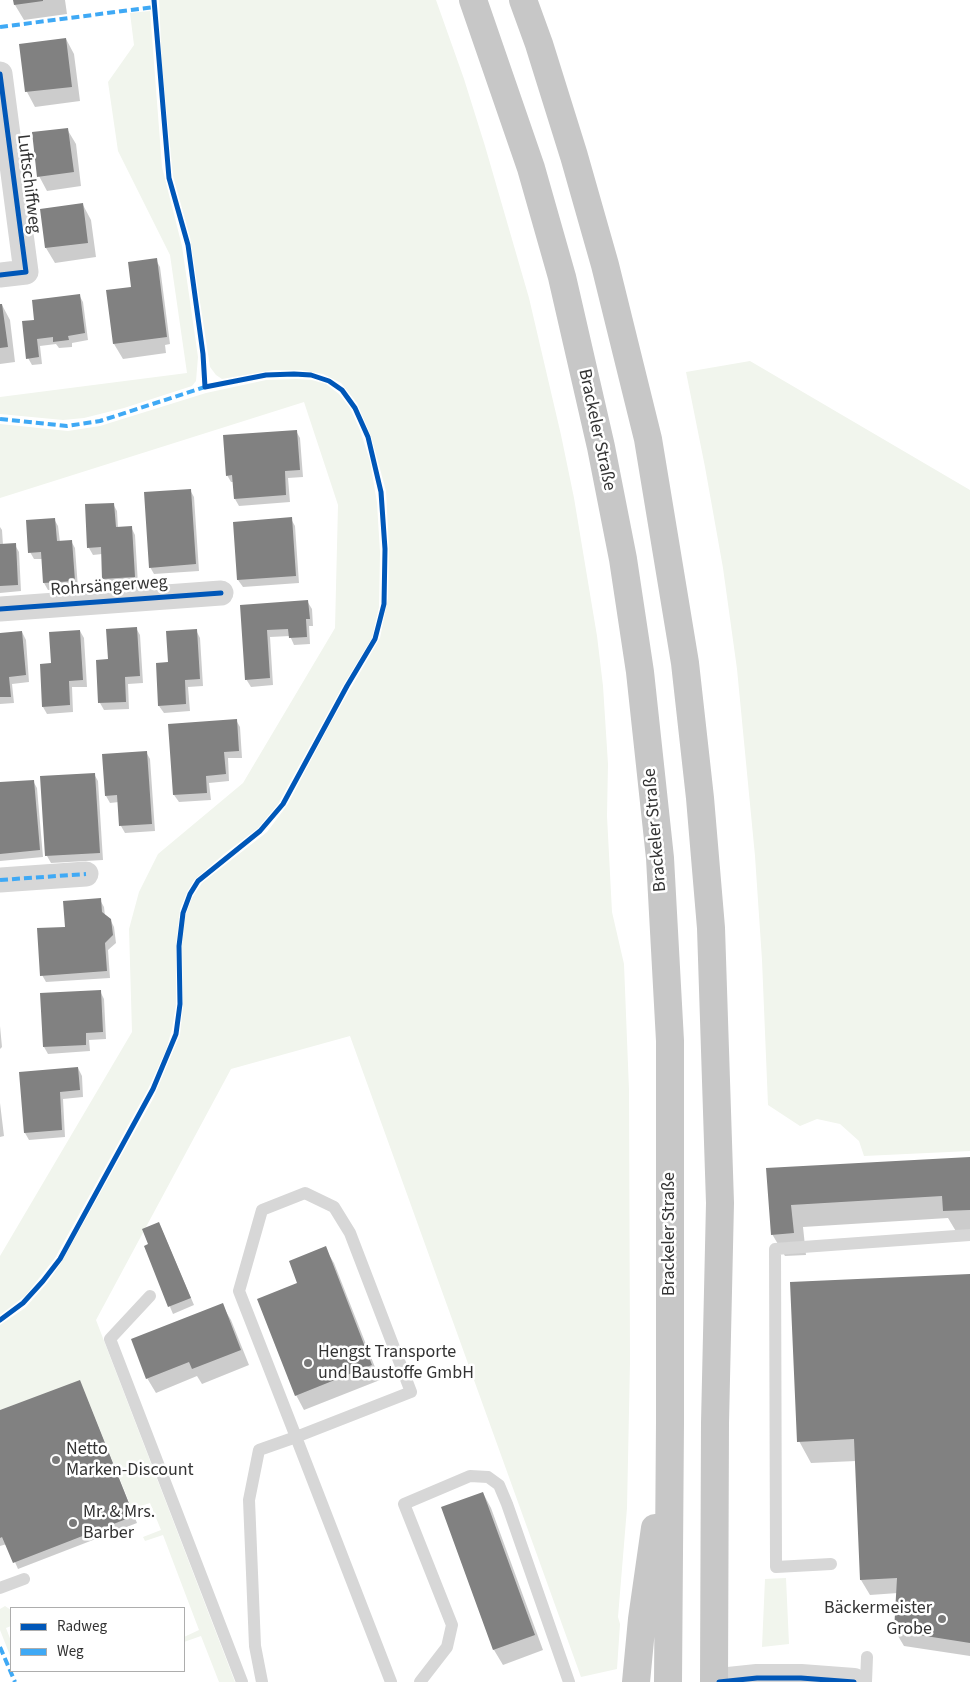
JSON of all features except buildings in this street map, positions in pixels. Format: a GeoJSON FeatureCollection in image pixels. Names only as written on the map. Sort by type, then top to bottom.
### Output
{"type":"FeatureCollection","features":[{"type":"Feature","properties":{"kind":"highway","name":"Brackeler Straße"},"geometry":{"type":"LineString","coordinates":[[473,0],[531,168],[562,277],[616,522],[640,672],[660,858],[670,1041],[668,1682]]}},
{"type":"Feature","properties":{"kind":"highway"},"geometry":{"type":"LineString","coordinates":[[523,0],[539,44],[574,156],[615,304],[648,439],[685,663],[700,798],[711,928],[719,1193],[715,1423],[714,1682]]}},
{"type":"Feature","properties":{"kind":"highway"},"geometry":{"type":"LineString","coordinates":[[636,1682],[642,1619],[670,1422]]}},
{"type":"Feature","properties":{"kind":"street","name":"Luftschiffweg"},"geometry":{"type":"LineString","coordinates":[[0,74],[26,272],[0,275]]}},
{"type":"Feature","properties":{"kind":"street","name":"Rohrsängerweg"},"geometry":{"type":"LineString","coordinates":[[0,609],[220,592]]}},
{"type":"Feature","properties":{"kind":"street"},"geometry":{"type":"LineString","coordinates":[[0,880],[86,874]]}},
{"type":"Feature","properties":{"kind":"street"},"geometry":{"type":"LineString","coordinates":[[718,1682],[757,1678],[801,1678],[854,1682]]}},
{"type":"Feature","properties":{"kind":"lane"},"geometry":{"type":"LineString","coordinates":[[262,1682],[255,1646],[249,1500],[259,1450],[296,1437],[411,1392],[350,1233],[334,1206],[305,1193],[262,1210],[239,1291],[296,1437],[391,1682]]}},
{"type":"Feature","properties":{"kind":"lane"},"geometry":{"type":"LineString","coordinates":[[832,1564],[776,1568],[774,1249],[970,1235]]}},
{"type":"Feature","properties":{"kind":"lane"},"geometry":{"type":"LineString","coordinates":[[150,1296],[110,1339],[242,1682]]}},
{"type":"Feature","properties":{"kind":"lane"},"geometry":{"type":"LineString","coordinates":[[420,1682],[447,1647],[452,1625],[404,1504],[470,1476],[488,1478],[499,1486],[569,1682]]}},
{"type":"Feature","properties":{"kind":"lane"},"geometry":{"type":"LineString","coordinates":[[0,1588],[24,1579]]}},
{"type":"Feature","properties":{"kind":"lane"},"geometry":{"type":"LineString","coordinates":[[866,1682],[867,1657]]}},
{"type":"Feature","properties":{"kind":"shaded area"},"geometry":{"type":"Polygon","coordinates":[[[159,0],[436,0],[485,146],[529,298],[574,498],[597,636],[603,686],[608,764],[607,816],[612,912],[624,964],[629,1090],[630,1362],[627,1508],[618,1617],[620,1624],[617,1669],[581,1677],[350,1036],[231,1069],[96,1320],[235,1682],[219,1682],[201,1636],[185,1642],[185,1637],[199,1630],[163,1535],[145,1541],[143,1537],[161,1530],[150,1503],[132,1509],[80,1381],[0,1410],[0,1325],[25,1308],[48,1282],[61,1263],[153,1099],[180,1035],[183,1006],[182,945],[185,917],[192,898],[202,883],[267,832],[288,804],[329,726],[380,638],[388,598],[389,550],[386,491],[371,436],[357,403],[341,383],[323,374],[300,370],[274,370],[222,379],[210,367],[190,237],[173,176],[162,65],[159,0]]]}},
{"type":"Feature","properties":{"kind":"shaded area"},"geometry":{"type":"Polygon","coordinates":[[[150,11],[162,167],[182,246],[198,357],[196,381],[192,386],[124,408],[84,418],[63,420],[0,414],[0,397],[187,373],[170,255],[118,151],[108,82],[134,45],[130,13],[150,11]]]}},
{"type":"Feature","properties":{"kind":"shaded area"},"geometry":{"type":"Polygon","coordinates":[[[750,361],[970,490],[970,1151],[864,1156],[859,1141],[840,1124],[817,1119],[800,1126],[768,1105],[762,960],[755,856],[737,669],[723,568],[686,372],[750,361]]]}},
{"type":"Feature","properties":{"kind":"shaded area"},"geometry":{"type":"Polygon","coordinates":[[[266,380],[312,380],[326,384],[339,394],[350,408],[360,430],[370,461],[377,503],[380,552],[379,607],[372,638],[342,687],[278,804],[258,828],[194,880],[187,892],[180,909],[176,945],[176,1005],[166,1050],[148,1089],[55,1258],[25,1296],[0,1315],[0,1256],[132,1032],[129,929],[139,892],[158,854],[243,783],[335,628],[338,505],[304,402],[0,498],[0,424],[68,431],[100,426],[206,393],[266,380]]]}},
{"type":"Feature","properties":{"kind":"shaded area"},"geometry":{"type":"Polygon","coordinates":[[[786,1578],[789,1644],[762,1647],[765,1579],[786,1578]]]}},
{"type":"Feature","properties":{"kind":"shaded area"},"geometry":{"type":"Polygon","coordinates":[[[5,1606],[10,1609],[10,1626],[6,1628],[10,1638],[10,1655],[0,1630],[0,1609],[5,1606]]]}},
{"type":"Feature","properties":{"kind":"marked path"},"geometry":{"type":"LineString","coordinates":[[0,27],[154,7]]}},
{"type":"Feature","properties":{"kind":"marked path"},"geometry":{"type":"LineString","coordinates":[[0,419],[67,426],[100,421],[205,387]]}},
{"type":"Feature","properties":{"kind":"marked path"},"geometry":{"type":"LineString","coordinates":[[0,880],[86,874]]}},
{"type":"Feature","properties":{"kind":"marked path"},"geometry":{"type":"LineString","coordinates":[[0,1647],[10,1670]]}},
{"type":"Feature","properties":{"kind":"marked path"},"geometry":{"type":"LineString","coordinates":[[11,1672],[15,1682]]}},
{"type":"Feature","properties":{"kind":"cycle path"},"geometry":{"type":"LineString","coordinates":[[0,1320],[23,1303],[60,1259],[153,1089],[176,1034],[180,1004],[179,946],[183,913],[190,894],[198,881],[260,831],[283,804],[347,686],[375,639],[384,604],[385,549],[381,492],[368,437],[355,408],[342,390],[329,381],[311,375],[294,374],[266,375],[205,387],[203,354],[188,245],[169,178],[154,0]]}},
{"type":"Feature","properties":{"kind":"cycle path"},"geometry":{"type":"LineString","coordinates":[[0,74],[26,272],[0,275]]}},
{"type":"Feature","properties":{"kind":"cycle path"},"geometry":{"type":"LineString","coordinates":[[0,609],[221,593]]}},
{"type":"Feature","properties":{"kind":"cycle path"},"geometry":{"type":"LineString","coordinates":[[719,1682],[757,1678],[801,1678],[854,1682]]}},
{"type":"Feature","properties":{"kind":"place","name":"Hengst Transporte und Baustoffe GmbH"},"geometry":{"type":"Point","coordinates":[308,1363]}},
{"type":"Feature","properties":{"kind":"place","name":"Netto Marken-Discount"},"geometry":{"type":"Point","coordinates":[56,1460]}},
{"type":"Feature","properties":{"kind":"place","name":"Mr. & Mrs. Barber"},"geometry":{"type":"Point","coordinates":[73,1523]}},
{"type":"Feature","properties":{"kind":"place","name":"Bäckermeister Grobe"},"geometry":{"type":"Point","coordinates":[942,1619]}}]}
